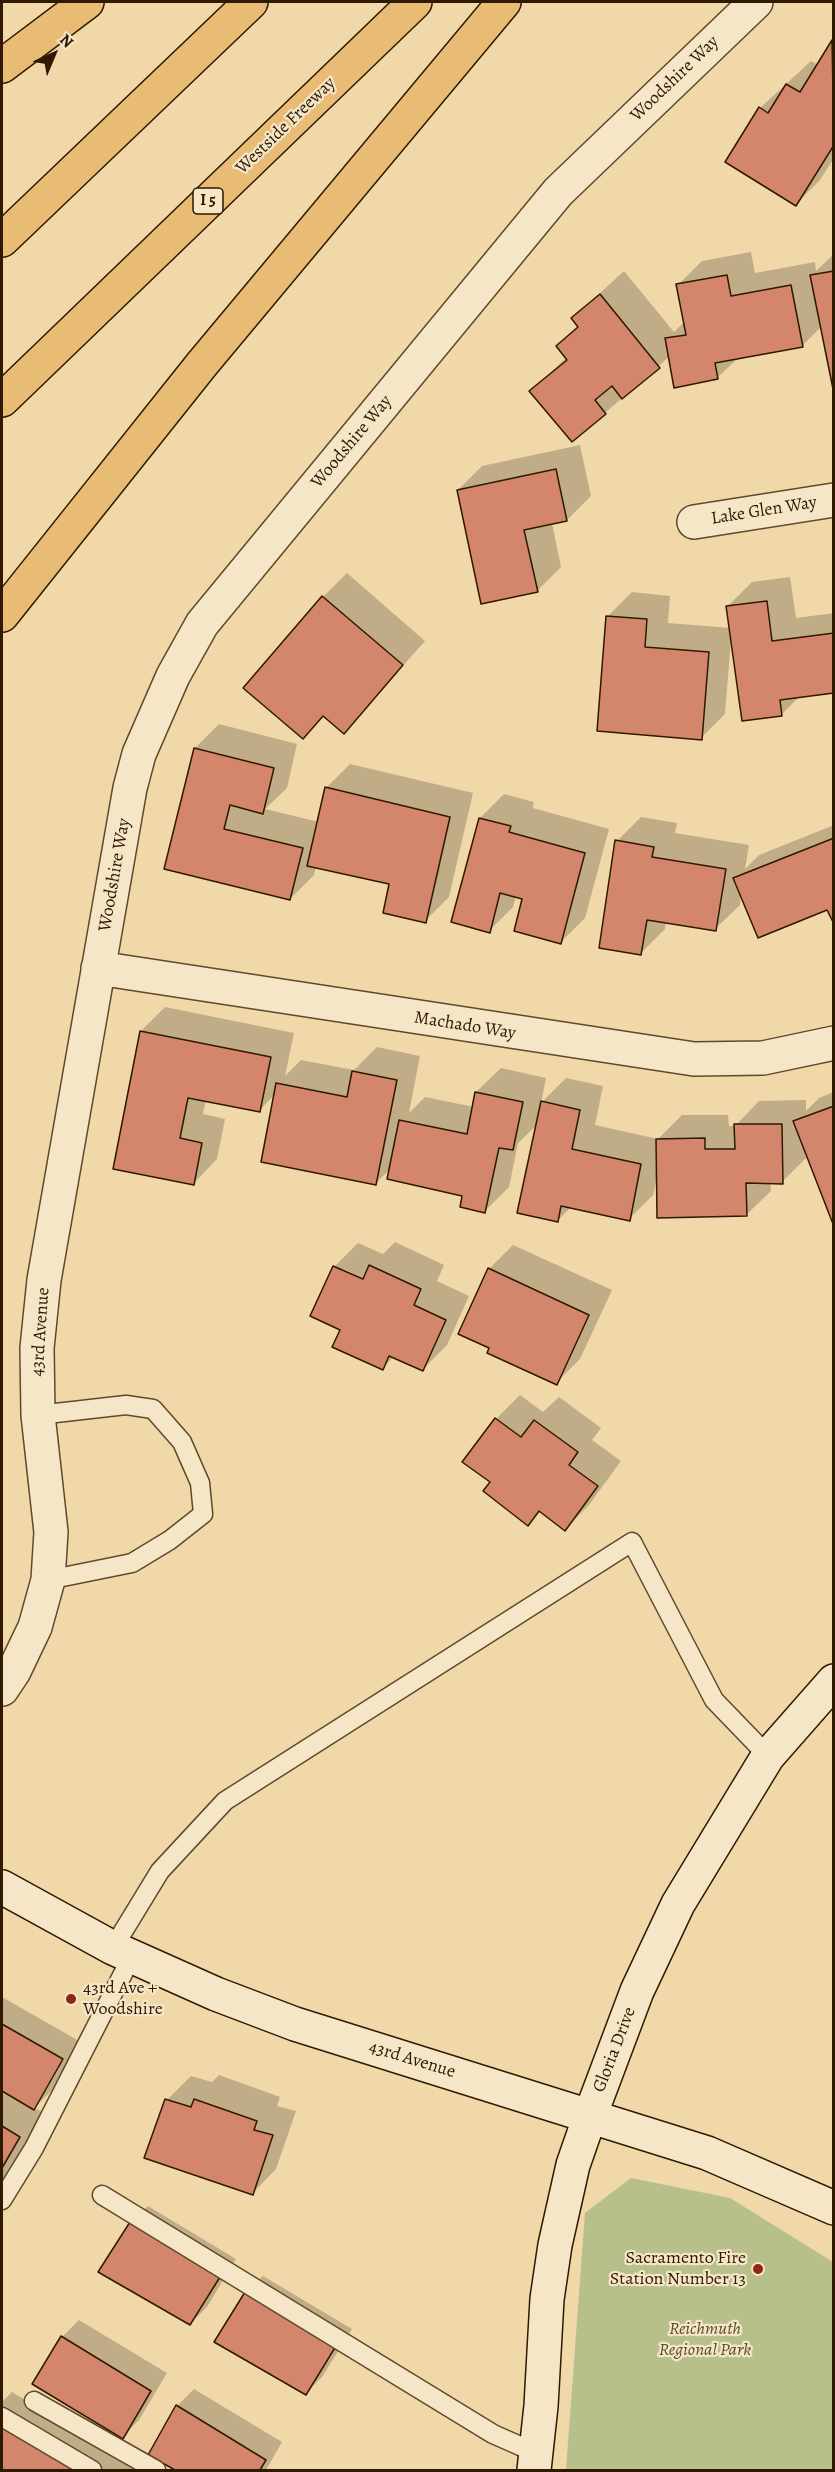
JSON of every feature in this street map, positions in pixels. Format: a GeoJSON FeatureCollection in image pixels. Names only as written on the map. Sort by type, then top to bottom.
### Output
{"type":"FeatureCollection","features":[{"type":"Feature","properties":{"kind":"highway"},"geometry":{"type":"LineString","coordinates":[[2,66],[87,2]]}},
{"type":"Feature","properties":{"kind":"highway"},"geometry":{"type":"LineString","coordinates":[[2,240],[251,2]]}},
{"type":"Feature","properties":{"kind":"highway","name":"Westside Freeway"},"geometry":{"type":"LineString","coordinates":[[2,400],[415,2]]}},
{"type":"Feature","properties":{"kind":"highway"},"geometry":{"type":"LineString","coordinates":[[2,615],[202,364],[504,2]]}},
{"type":"Feature","properties":{"kind":"street","name":"Woodshire Way"},"geometry":{"type":"LineString","coordinates":[[98,968],[130,788],[139,754],[173,676],[202,624],[558,192],[756,2]]}},
{"type":"Feature","properties":{"kind":"street","name":"Lake Glen Way"},"geometry":{"type":"LineString","coordinates":[[694,522],[834,500]]}},
{"type":"Feature","properties":{"kind":"street","name":"Machado Way"},"geometry":{"type":"LineString","coordinates":[[98,968],[694,1059],[763,1058],[834,1043]]}},
{"type":"Feature","properties":{"kind":"street","name":"43rd Avenue"},"geometry":{"type":"LineString","coordinates":[[2,1689],[14,1671],[35,1627],[48,1580],[51,1532],[38,1415],[37,1347],[44,1280],[98,968]]}},
{"type":"Feature","properties":{"kind":"street","name":"Gloria Drive"},"geometry":{"type":"LineString","coordinates":[[535,2462],[547,2299],[573,2165],[637,1991],[678,1904],[768,1756],[834,1681]]}},
{"type":"Feature","properties":{"kind":"street","name":"43rd Avenue"},"geometry":{"type":"LineString","coordinates":[[2,1887],[123,1952],[216,1994],[295,2024],[707,2153],[834,2208]]}},
{"type":"Feature","properties":{"kind":"lane"},"geometry":{"type":"LineString","coordinates":[[38,1415],[126,1405],[153,1409],[182,1442],[200,1483],[203,1514],[170,1540],[132,1563],[48,1580]]}},
{"type":"Feature","properties":{"kind":"lane"},"geometry":{"type":"LineString","coordinates":[[2,2200],[34,2148],[160,1871],[225,1801],[632,1542],[714,1700],[768,1756]]}},
{"type":"Feature","properties":{"kind":"lane"},"geometry":{"type":"LineString","coordinates":[[102,2195],[494,2434],[535,2462]]}},
{"type":"Feature","properties":{"kind":"lane"},"geometry":{"type":"LineString","coordinates":[[33,2401],[156,2470]]}},
{"type":"Feature","properties":{"kind":"lane"},"geometry":{"type":"LineString","coordinates":[[2,2417],[92,2470]]}},
{"type":"Feature","properties":{"kind":"green space","name":"Reichmuth Regional Park"},"geometry":{"type":"Polygon","coordinates":[[[631,2178],[730,2198],[833,2262],[833,2470],[566,2470],[585,2213],[631,2178]]]}},
{"type":"Feature","properties":{"kind":"building"},"geometry":{"type":"Polygon","coordinates":[[[832,40],[834,145],[796,206],[725,162],[759,107],[768,113],[786,84],[800,92],[832,40]]]}},
{"type":"Feature","properties":{"kind":"building"},"geometry":{"type":"Polygon","coordinates":[[[834,271],[834,394],[810,275],[834,271]]]}},
{"type":"Feature","properties":{"kind":"building"},"geometry":{"type":"Polygon","coordinates":[[[727,275],[731,296],[791,285],[803,347],[715,363],[718,379],[674,388],[665,338],[686,335],[676,284],[727,275]]]}},
{"type":"Feature","properties":{"kind":"building"},"geometry":{"type":"Polygon","coordinates":[[[600,294],[660,368],[622,399],[612,386],[595,400],[606,414],[572,442],[529,391],[567,360],[556,346],[578,327],[571,318],[600,294]]]}},
{"type":"Feature","properties":{"kind":"building"},"geometry":{"type":"Polygon","coordinates":[[[556,469],[567,521],[524,530],[538,592],[481,604],[457,490],[556,469]]]}},
{"type":"Feature","properties":{"kind":"building"},"geometry":{"type":"Polygon","coordinates":[[[322,596],[403,665],[344,734],[323,716],[303,739],[243,688],[322,596]]]}},
{"type":"Feature","properties":{"kind":"building"},"geometry":{"type":"Polygon","coordinates":[[[767,601],[772,641],[834,633],[834,693],[780,700],[782,716],[742,721],[726,606],[767,601]]]}},
{"type":"Feature","properties":{"kind":"building"},"geometry":{"type":"Polygon","coordinates":[[[606,616],[647,619],[645,647],[709,652],[702,740],[597,731],[606,616]]]}},
{"type":"Feature","properties":{"kind":"building"},"geometry":{"type":"Polygon","coordinates":[[[194,748],[274,768],[263,814],[230,805],[224,829],[303,848],[290,900],[164,869],[194,748]]]}},
{"type":"Feature","properties":{"kind":"building"},"geometry":{"type":"Polygon","coordinates":[[[325,787],[450,817],[426,923],[383,913],[389,884],[307,866],[325,787]]]}},
{"type":"Feature","properties":{"kind":"building"},"geometry":{"type":"Polygon","coordinates":[[[479,818],[511,826],[509,832],[585,853],[561,944],[514,931],[522,899],[500,893],[490,933],[451,922],[479,818]]]}},
{"type":"Feature","properties":{"kind":"building"},"geometry":{"type":"Polygon","coordinates":[[[834,838],[834,924],[827,910],[758,938],[733,878],[834,838]]]}},
{"type":"Feature","properties":{"kind":"building"},"geometry":{"type":"Polygon","coordinates":[[[615,840],[654,847],[652,857],[726,869],[716,931],[647,920],[641,955],[599,948],[615,840]]]}},
{"type":"Feature","properties":{"kind":"building"},"geometry":{"type":"Polygon","coordinates":[[[140,1031],[271,1057],[260,1112],[188,1098],[180,1138],[202,1143],[194,1185],[113,1169],[140,1031]]]}},
{"type":"Feature","properties":{"kind":"building"},"geometry":{"type":"Polygon","coordinates":[[[352,1071],[397,1080],[376,1185],[261,1162],[276,1083],[347,1097],[352,1071]]]}},
{"type":"Feature","properties":{"kind":"building"},"geometry":{"type":"Polygon","coordinates":[[[475,1092],[523,1102],[513,1150],[499,1148],[485,1213],[460,1207],[462,1196],[387,1179],[399,1120],[467,1134],[475,1092]]]}},
{"type":"Feature","properties":{"kind":"building"},"geometry":{"type":"Polygon","coordinates":[[[541,1101],[580,1110],[572,1149],[641,1164],[630,1221],[561,1206],[558,1222],[517,1213],[541,1101]]]}},
{"type":"Feature","properties":{"kind":"building"},"geometry":{"type":"Polygon","coordinates":[[[834,1106],[834,1224],[833,1224],[793,1121],[834,1106]]]}},
{"type":"Feature","properties":{"kind":"building"},"geometry":{"type":"Polygon","coordinates":[[[734,1124],[782,1124],[783,1184],[746,1183],[747,1216],[657,1218],[656,1139],[705,1138],[705,1149],[735,1149],[734,1124]]]}},
{"type":"Feature","properties":{"kind":"building"},"geometry":{"type":"Polygon","coordinates":[[[369,1265],[421,1289],[414,1305],[446,1320],[423,1371],[389,1356],[383,1370],[332,1347],[340,1330],[310,1316],[333,1266],[363,1279],[369,1265]]]}},
{"type":"Feature","properties":{"kind":"building"},"geometry":{"type":"Polygon","coordinates":[[[488,1268],[589,1315],[557,1385],[487,1353],[489,1348],[458,1334],[488,1268]]]}},
{"type":"Feature","properties":{"kind":"building"},"geometry":{"type":"Polygon","coordinates":[[[495,1418],[521,1437],[534,1420],[578,1452],[569,1465],[598,1486],[565,1531],[539,1511],[528,1526],[483,1491],[490,1482],[462,1462],[495,1418]]]}},
{"type":"Feature","properties":{"kind":"building"},"geometry":{"type":"Polygon","coordinates":[[[2,2024],[63,2059],[34,2110],[2,2091],[2,2024]]]}},
{"type":"Feature","properties":{"kind":"building"},"geometry":{"type":"Polygon","coordinates":[[[165,2099],[191,2107],[194,2099],[257,2121],[254,2130],[273,2135],[253,2195],[144,2158],[165,2099]]]}},
{"type":"Feature","properties":{"kind":"building"},"geometry":{"type":"Polygon","coordinates":[[[2,2126],[20,2137],[2,2168],[2,2126]]]}},
{"type":"Feature","properties":{"kind":"building"},"geometry":{"type":"Polygon","coordinates":[[[130,2222],[220,2277],[190,2325],[98,2272],[130,2222]]]}},
{"type":"Feature","properties":{"kind":"building"},"geometry":{"type":"Polygon","coordinates":[[[245,2292],[336,2346],[306,2395],[214,2342],[245,2292]]]}},
{"type":"Feature","properties":{"kind":"building"},"geometry":{"type":"Polygon","coordinates":[[[61,2336],[151,2391],[123,2439],[32,2384],[61,2336]]]}},
{"type":"Feature","properties":{"kind":"building"},"geometry":{"type":"Polygon","coordinates":[[[176,2405],[266,2460],[260,2470],[175,2470],[148,2455],[176,2405]]]}},
{"type":"Feature","properties":{"kind":"building"},"geometry":{"type":"Polygon","coordinates":[[[2,2424],[81,2470],[2,2470],[2,2424]]]}},
{"type":"Feature","properties":{"kind":"place","name":"43rd Ave + Woodshire"},"geometry":{"type":"Point","coordinates":[71,1999]}},
{"type":"Feature","properties":{"kind":"place","name":"Sacramento Fire Station Number 13"},"geometry":{"type":"Point","coordinates":[758,2269]}}]}
